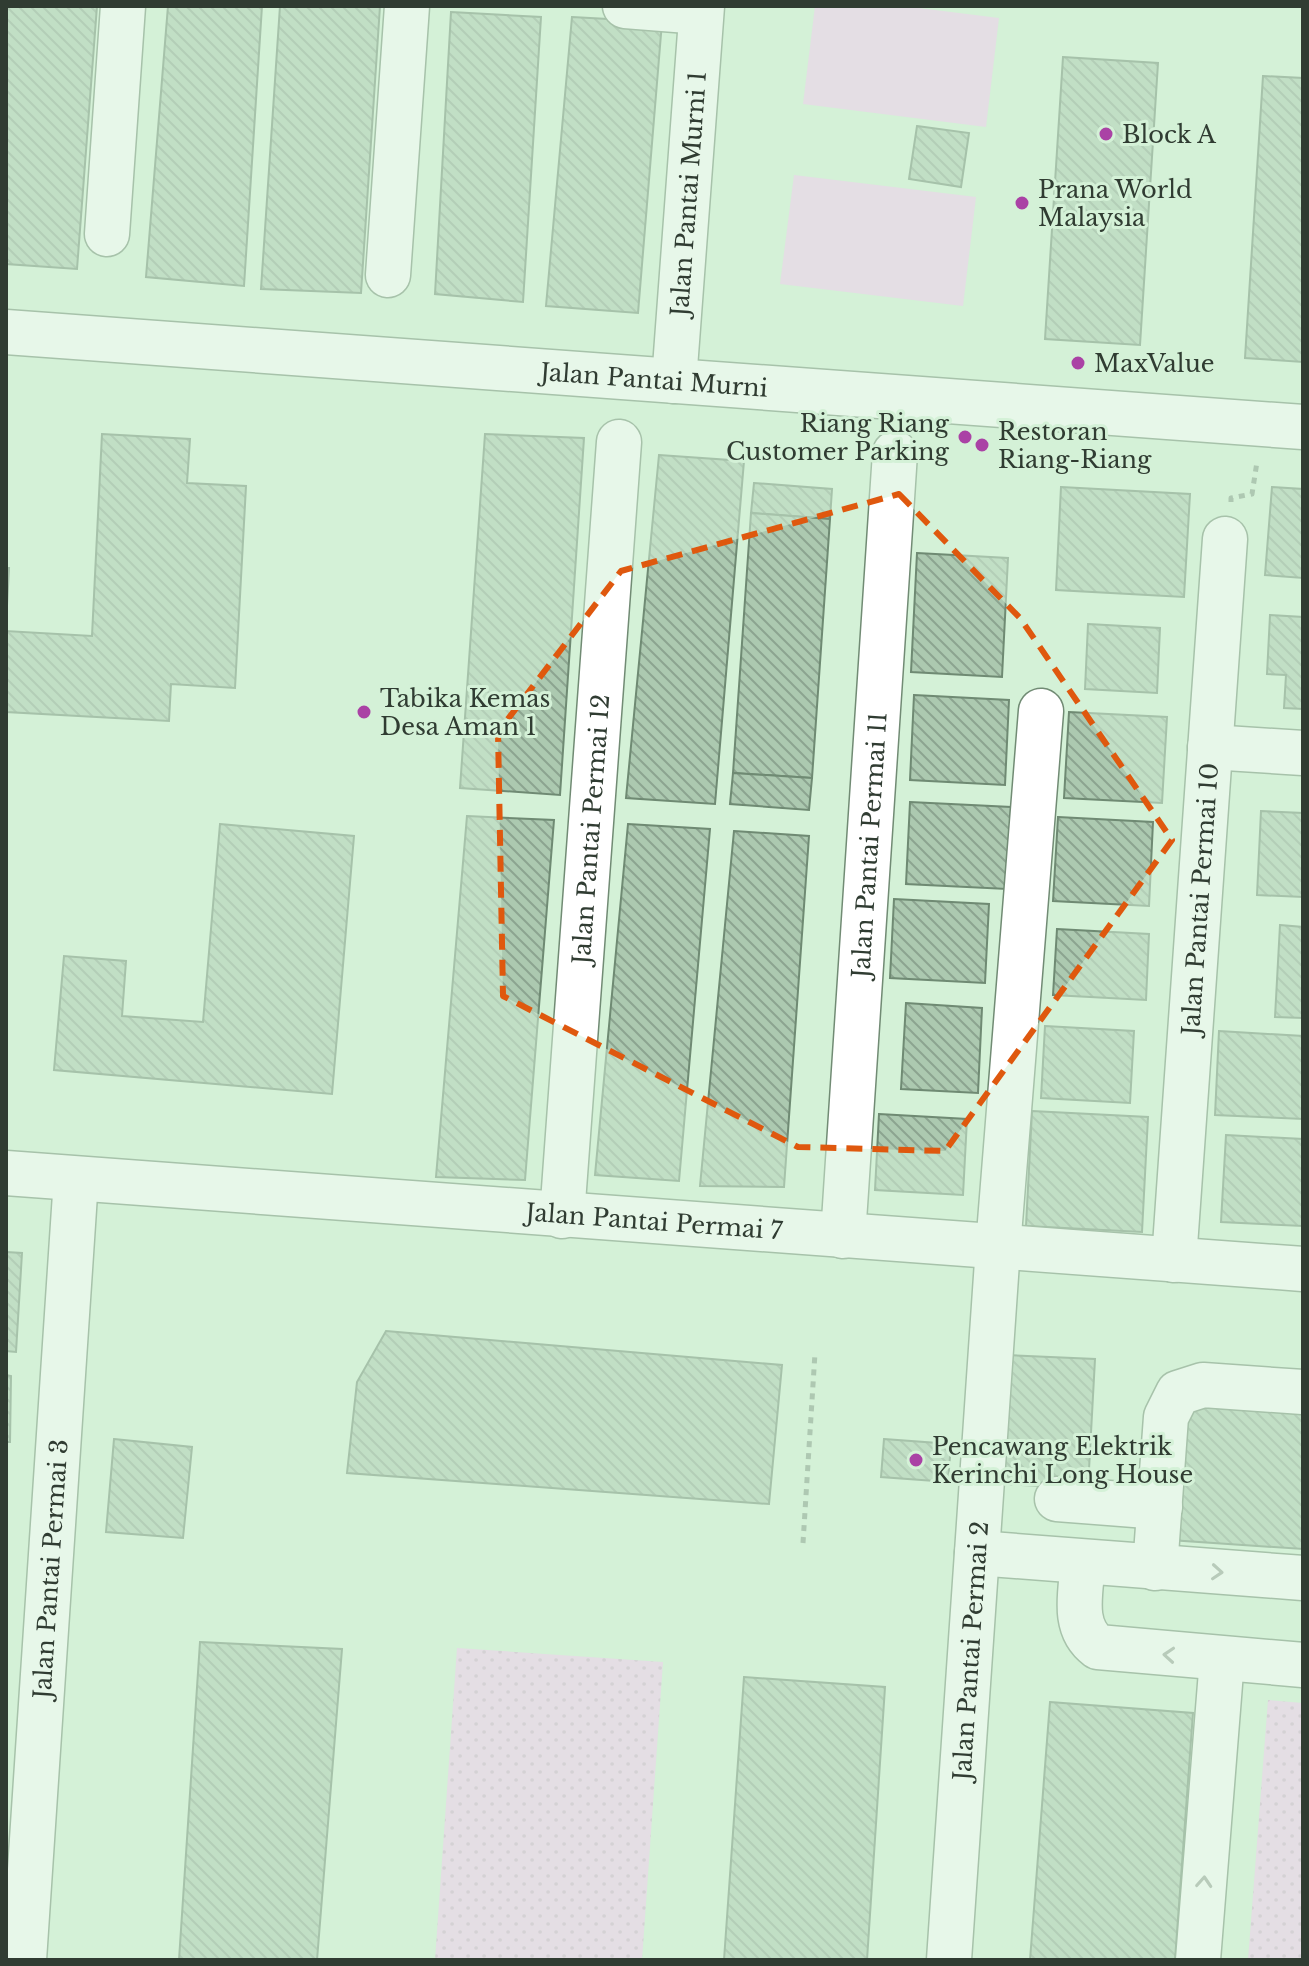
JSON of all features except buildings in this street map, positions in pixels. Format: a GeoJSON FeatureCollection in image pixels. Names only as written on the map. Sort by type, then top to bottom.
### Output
{"type":"FeatureCollection","features":[{"type":"Feature","properties":{"kind":"street"},"geometry":{"type":"LineString","coordinates":[[107,234],[123,6]]}},
{"type":"Feature","properties":{"kind":"street"},"geometry":{"type":"LineString","coordinates":[[388,275],[407,6]]}},
{"type":"Feature","properties":{"kind":"street"},"geometry":{"type":"LineString","coordinates":[[625,6],[701,9]]}},
{"type":"Feature","properties":{"kind":"street","name":"Jalan Pantai Murni 1"},"geometry":{"type":"LineString","coordinates":[[674,381],[701,9]]}},
{"type":"Feature","properties":{"kind":"street","name":"Jalan Pantai Murni"},"geometry":{"type":"LineString","coordinates":[[6,332],[1303,427]]}},
{"type":"Feature","properties":{"kind":"street","name":"Jalan Pantai Permai 12"},"geometry":{"type":"LineString","coordinates":[[562,1216],[619,442]]}},
{"type":"Feature","properties":{"kind":"street","name":"Jalan Pantai Permai 11"},"geometry":{"type":"LineString","coordinates":[[843,1236],[895,453]]}},
{"type":"Feature","properties":{"kind":"street","name":"Jalan Pantai Permai 10"},"geometry":{"type":"LineString","coordinates":[[1174,1260],[1225,539]]}},
{"type":"Feature","properties":{"kind":"street","name":"Jalan Pantai Permai 2"},"geometry":{"type":"LineString","coordinates":[[949,1960],[998,1247],[1041,711]]}},
{"type":"Feature","properties":{"kind":"street"},"geometry":{"type":"LineString","coordinates":[[1210,747],[1303,753]]}},
{"type":"Feature","properties":{"kind":"street","name":"Jalan Pantai Permai 7"},"geometry":{"type":"LineString","coordinates":[[6,1173],[1303,1269]]}},
{"type":"Feature","properties":{"kind":"street","name":"Jalan Pantai Permai 3"},"geometry":{"type":"LineString","coordinates":[[24,1960],[76,1179]]}},
{"type":"Feature","properties":{"kind":"street"},"geometry":{"type":"LineString","coordinates":[[1155,1568],[1166,1417],[1178,1393],[1203,1385],[1303,1392]]}},
{"type":"Feature","properties":{"kind":"street"},"geometry":{"type":"LineString","coordinates":[[1057,1499],[1160,1507]]}},
{"type":"Feature","properties":{"kind":"street"},"geometry":{"type":"LineString","coordinates":[[977,1553],[1303,1578]]}},
{"type":"Feature","properties":{"kind":"street"},"geometry":{"type":"LineString","coordinates":[[1083,1562],[1081,1627],[1087,1639],[1098,1647],[1303,1665]]}},
{"type":"Feature","properties":{"kind":"street"},"geometry":{"type":"LineString","coordinates":[[1198,1960],[1222,1659]]}},
{"type":"Feature","properties":{"kind":"path"},"geometry":{"type":"LineString","coordinates":[[803,1543],[815,1353]]}},
{"type":"Feature","properties":{"kind":"highlighted area"},"geometry":{"type":"Polygon","coordinates":[[[899,494],[1020,618],[1172,840],[945,1151],[798,1147],[503,996],[498,732],[621,571],[899,494]]]}},
{"type":"Feature","properties":{"kind":"shaded area"},"geometry":{"type":"Polygon","coordinates":[[[815,6],[903,6],[999,18],[986,127],[803,104],[815,6]]]}},
{"type":"Feature","properties":{"kind":"shaded area"},"geometry":{"type":"Polygon","coordinates":[[[794,175],[976,197],[963,306],[780,284],[794,175]]]}},
{"type":"Feature","properties":{"kind":"shaded area"},"geometry":{"type":"Polygon","coordinates":[[[457,1648],[663,1662],[642,1960],[435,1960],[457,1648]]]}},
{"type":"Feature","properties":{"kind":"shaded area"},"geometry":{"type":"Polygon","coordinates":[[[1268,1700],[1303,1703],[1303,1960],[1248,1960],[1268,1700]]]}},
{"type":"Feature","properties":{"kind":"place","name":"Block A"},"geometry":{"type":"Point","coordinates":[1106,134]}},
{"type":"Feature","properties":{"kind":"place","name":"Prana World Malaysia"},"geometry":{"type":"Point","coordinates":[1022,203]}},
{"type":"Feature","properties":{"kind":"place","name":"MaxValue"},"geometry":{"type":"Point","coordinates":[1078,363]}},
{"type":"Feature","properties":{"kind":"place","name":"Riang Riang Customer Parking"},"geometry":{"type":"Point","coordinates":[965,437]}},
{"type":"Feature","properties":{"kind":"place","name":"Restoran Riang-Riang"},"geometry":{"type":"Point","coordinates":[982,445]}},
{"type":"Feature","properties":{"kind":"place","name":"Tabika Kemas Desa Aman 1"},"geometry":{"type":"Point","coordinates":[364,712]}},
{"type":"Feature","properties":{"kind":"place","name":"Pencawang Elektrik Kerinchi Long House"},"geometry":{"type":"Point","coordinates":[916,1460]}}]}
